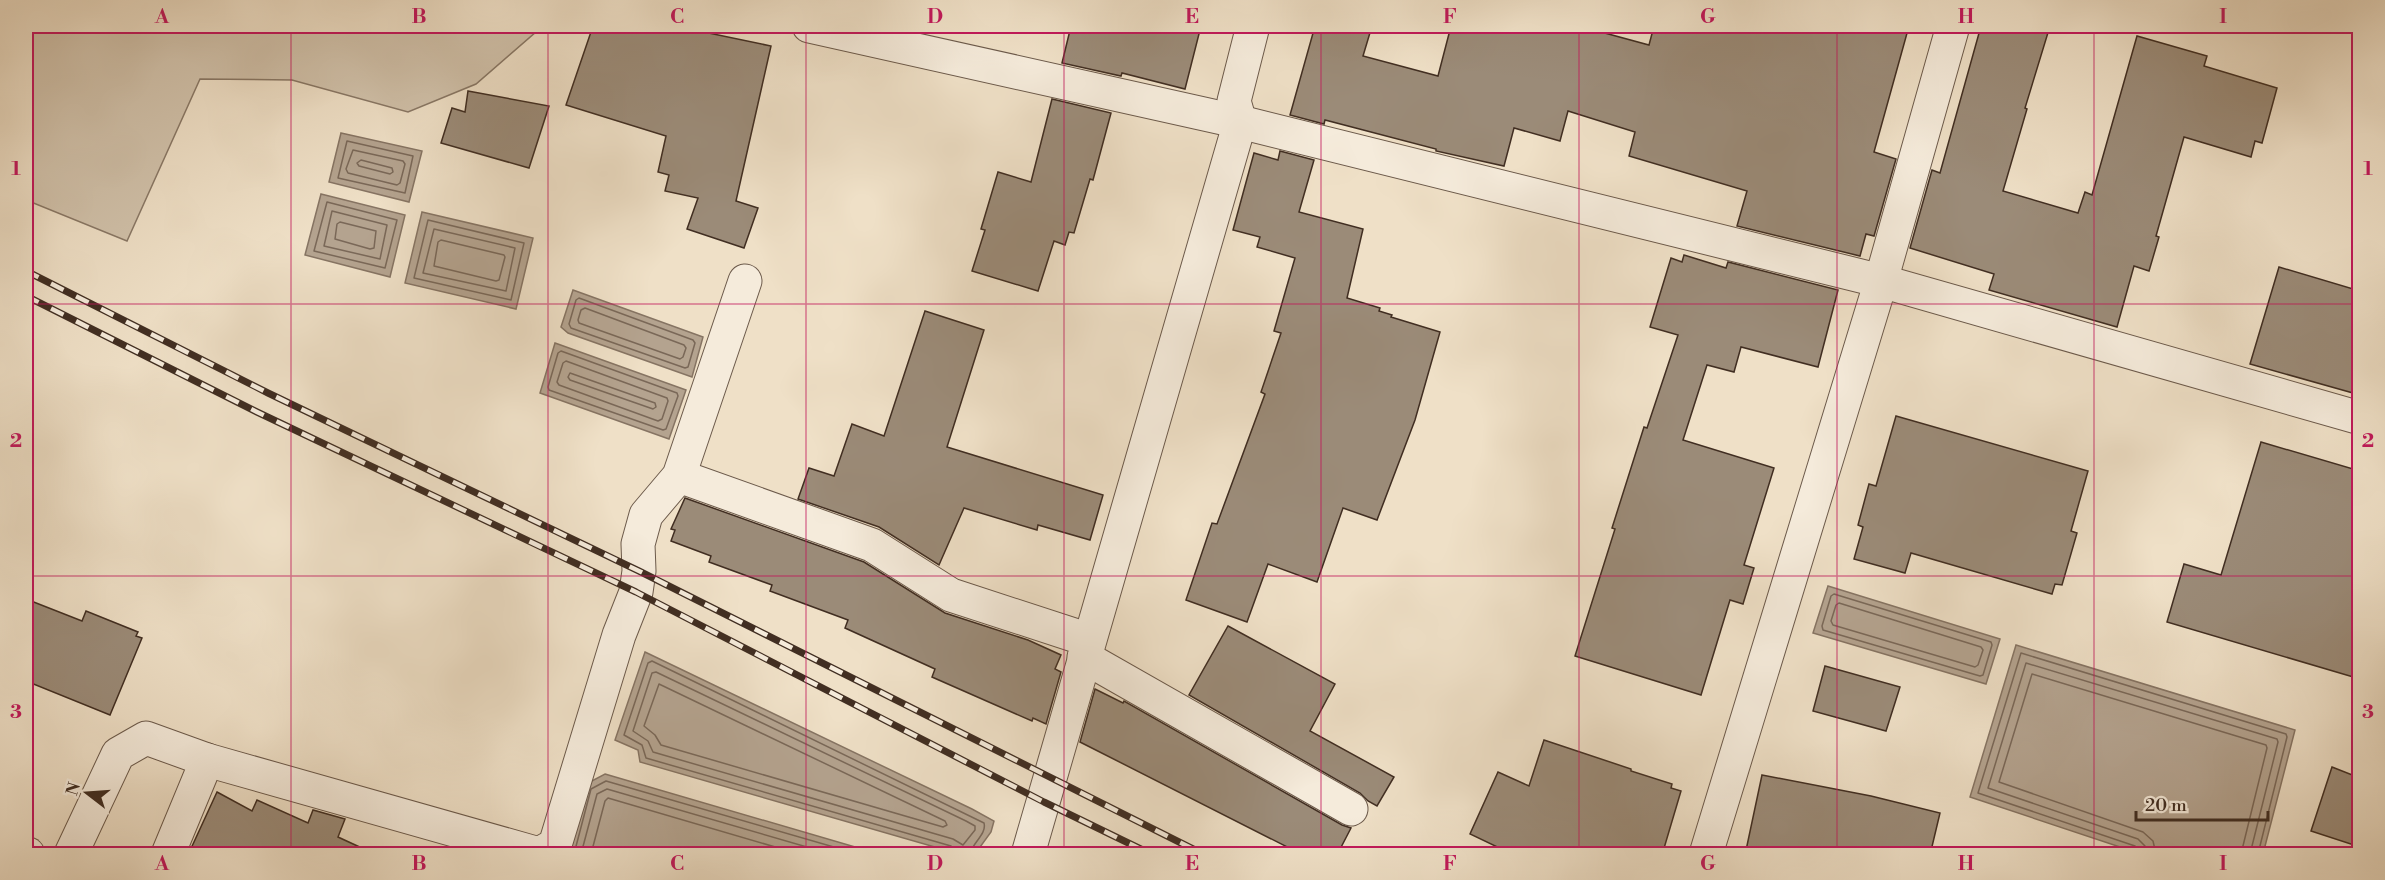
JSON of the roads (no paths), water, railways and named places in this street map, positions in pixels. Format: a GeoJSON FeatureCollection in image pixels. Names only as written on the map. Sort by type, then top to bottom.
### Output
{"type":"FeatureCollection","features":[{"type":"Feature","properties":{"kind":"street"},"geometry":{"type":"LineString","coordinates":[[809,26],[844,29],[1240,122],[1881,281],[2360,418]]}},
{"type":"Feature","properties":{"kind":"street"},"geometry":{"type":"LineString","coordinates":[[1028,855],[1240,122],[1234,101],[1253,26]]}},
{"type":"Feature","properties":{"kind":"street"},"geometry":{"type":"LineString","coordinates":[[1706,855],[1881,281],[1953,26]]}},
{"type":"Feature","properties":{"kind":"street"},"geometry":{"type":"LineString","coordinates":[[71,855],[118,754],[146,738],[207,760],[538,854],[555,846],[619,635],[636,592],[639,571],[638,544],[646,515],[680,476],[745,281]]}},
{"type":"Feature","properties":{"kind":"street"},"geometry":{"type":"LineString","coordinates":[[680,476],[872,545],[951,595],[1087,649],[1351,809]]}},
{"type":"Feature","properties":{"kind":"street"},"geometry":{"type":"LineString","coordinates":[[168,855],[207,760]]}},
{"type":"Feature","properties":{"kind":"water"},"geometry":{"type":"Polygon","coordinates":[[[341,133],[422,151],[409,202],[329,182],[341,133]]]}},
{"type":"Feature","properties":{"kind":"water"},"geometry":{"type":"Polygon","coordinates":[[[321,194],[405,215],[390,277],[305,255],[321,194]]]}},
{"type":"Feature","properties":{"kind":"water"},"geometry":{"type":"Polygon","coordinates":[[[422,212],[533,238],[516,309],[405,283],[422,212]]]}},
{"type":"Feature","properties":{"kind":"water"},"geometry":{"type":"Polygon","coordinates":[[[573,290],[703,337],[692,377],[568,333],[561,327],[573,290]]]}},
{"type":"Feature","properties":{"kind":"water"},"geometry":{"type":"Polygon","coordinates":[[[555,343],[686,390],[669,439],[540,393],[555,343]]]}},
{"type":"Feature","properties":{"kind":"water"},"geometry":{"type":"Polygon","coordinates":[[[1828,586],[2000,639],[1986,684],[1813,633],[1828,586]]]}},
{"type":"Feature","properties":{"kind":"water"},"geometry":{"type":"Polygon","coordinates":[[[2016,645],[2295,730],[2263,854],[2141,854],[1970,797],[2016,645]]]}},
{"type":"Feature","properties":{"kind":"water"},"geometry":{"type":"Polygon","coordinates":[[[645,652],[972,809],[994,821],[991,832],[975,854],[959,854],[640,762],[638,750],[615,740],[645,652]]]}},
{"type":"Feature","properties":{"kind":"water"},"geometry":{"type":"Polygon","coordinates":[[[605,774],[879,854],[567,854],[586,784],[605,774]]]}},
{"type":"Feature","properties":{"kind":"water"},"geometry":{"type":"Polygon","coordinates":[[[367,848],[450,848],[469,854],[365,854],[367,848]]]}},
{"type":"Feature","properties":{"kind":"railway"},"geometry":{"type":"LineString","coordinates":[[26,271],[268,393],[639,571],[1203,854]]}},
{"type":"Feature","properties":{"kind":"railway"},"geometry":{"type":"LineString","coordinates":[[26,296],[257,412],[636,592],[1044,802],[1151,854]]}}]}
